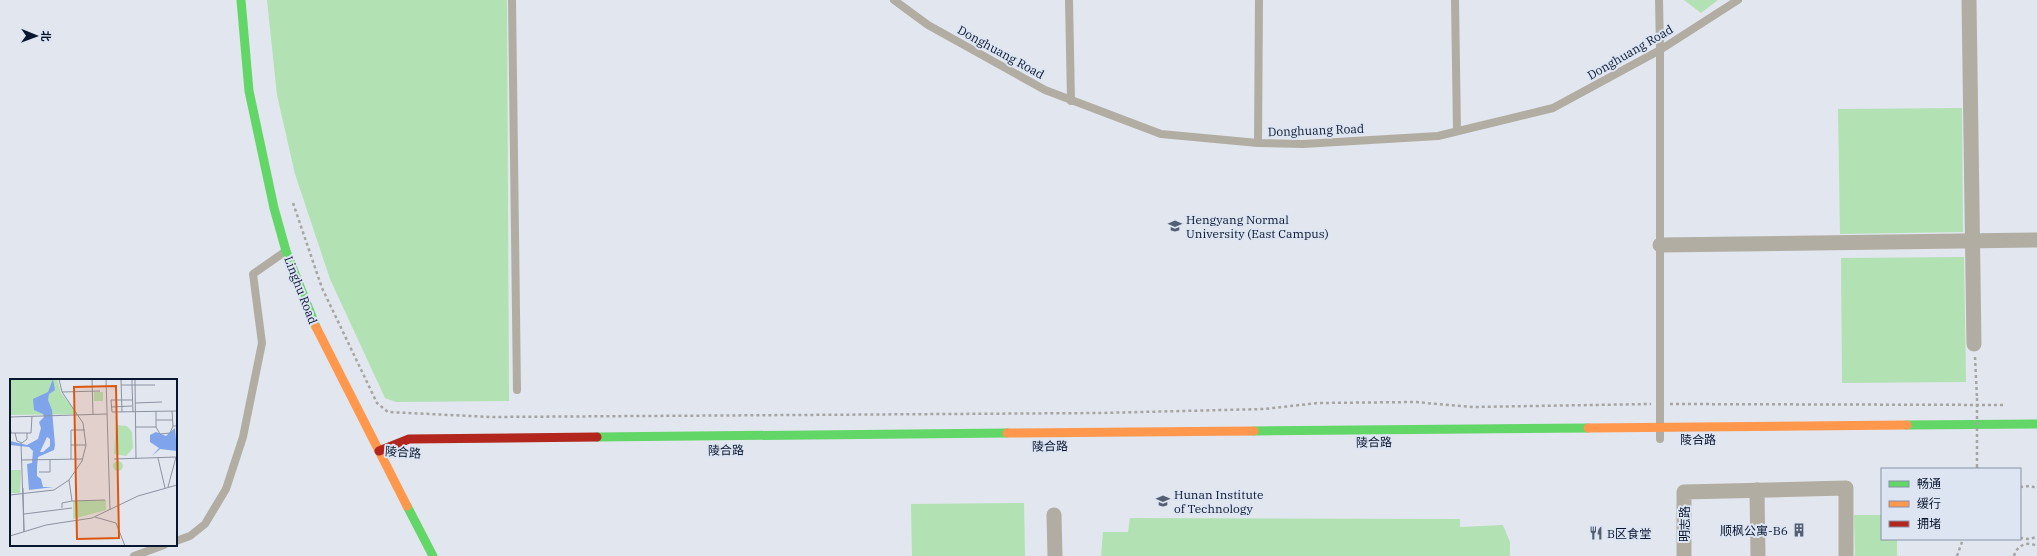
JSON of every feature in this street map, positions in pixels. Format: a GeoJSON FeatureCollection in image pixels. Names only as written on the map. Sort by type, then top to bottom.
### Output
{"type":"FeatureCollection","features":[{"type":"Feature","properties":{"kind":"street","name":"Linghu Road"},"geometry":{"type":"LineString","coordinates":[[241,0],[249,91],[274,208],[286,251],[315,326],[433,556]]}},
{"type":"Feature","properties":{"kind":"street"},"geometry":{"type":"LineString","coordinates":[[1969,0],[1974,344]]}},
{"type":"Feature","properties":{"kind":"street"},"geometry":{"type":"LineString","coordinates":[[1660,245],[2037,240]]}},
{"type":"Feature","properties":{"kind":"street","name":"陵合路"},"geometry":{"type":"LineString","coordinates":[[379,451],[409,439],[2037,424]]}},
{"type":"Feature","properties":{"kind":"street","name":"陵合路"},"geometry":{"type":"LineString","coordinates":[[379,451],[400,452]]}},
{"type":"Feature","properties":{"kind":"street"},"geometry":{"type":"LineString","coordinates":[[1758,556],[1757,490],[1846,488],[1846,556]]}},
{"type":"Feature","properties":{"kind":"street","name":"明志路"},"geometry":{"type":"LineString","coordinates":[[1684,556],[1684,492],[1757,490]]}},
{"type":"Feature","properties":{"kind":"street"},"geometry":{"type":"LineString","coordinates":[[1054,516],[1055,556]]}},
{"type":"Feature","properties":{"kind":"lane"},"geometry":{"type":"LineString","coordinates":[[512,0],[517,390]]}},
{"type":"Feature","properties":{"kind":"lane","name":"Donghuang Road"},"geometry":{"type":"LineString","coordinates":[[894,0],[928,25],[1045,90],[1161,134],[1258,143],[1303,144],[1438,136],[1553,108],[1660,50],[1738,0]]}},
{"type":"Feature","properties":{"kind":"lane"},"geometry":{"type":"LineString","coordinates":[[1069,0],[1071,101]]}},
{"type":"Feature","properties":{"kind":"lane"},"geometry":{"type":"LineString","coordinates":[[1258,143],[1259,0]]}},
{"type":"Feature","properties":{"kind":"lane"},"geometry":{"type":"LineString","coordinates":[[1455,0],[1457,131]]}},
{"type":"Feature","properties":{"kind":"lane"},"geometry":{"type":"LineString","coordinates":[[1659,0],[1660,439]]}},
{"type":"Feature","properties":{"kind":"lane"},"geometry":{"type":"LineString","coordinates":[[177,541],[190,536],[205,524],[226,489],[243,437],[262,343],[253,274],[286,251]]}},
{"type":"Feature","properties":{"kind":"lane"},"geometry":{"type":"LineString","coordinates":[[134,556],[161,546]]}},
{"type":"Feature","properties":{"kind":"path"},"geometry":{"type":"LineString","coordinates":[[291,199],[322,288],[377,404],[388,412],[491,417],[1108,412],[1264,409],[1318,403],[1416,402],[1472,408],[1659,404],[2006,405]]}},
{"type":"Feature","properties":{"kind":"path"},"geometry":{"type":"LineString","coordinates":[[1974,344],[1977,398],[1977,468]]}},
{"type":"Feature","properties":{"kind":"path"},"geometry":{"type":"LineString","coordinates":[[2021,487],[2030,486],[2037,488]]}},
{"type":"Feature","properties":{"kind":"path"},"geometry":{"type":"LineString","coordinates":[[2021,538],[2029,539],[2037,537]]}},
{"type":"Feature","properties":{"kind":"path"},"geometry":{"type":"LineString","coordinates":[[1957,556],[1963,540]]}},
{"type":"Feature","properties":{"kind":"path"},"geometry":{"type":"LineString","coordinates":[[2014,556],[2018,548],[2029,543],[2037,546]]}},
{"type":"Feature","properties":{"kind":"green space"},"geometry":{"type":"Polygon","coordinates":[[[267,0],[507,0],[509,401],[396,402],[385,398],[330,279],[295,174],[277,95],[267,0]]]}},
{"type":"Feature","properties":{"kind":"green space"},"geometry":{"type":"Polygon","coordinates":[[[1684,0],[1718,0],[1701,13],[1684,0]]]}},
{"type":"Feature","properties":{"kind":"green space"},"geometry":{"type":"Polygon","coordinates":[[[1962,108],[1963,232],[1840,234],[1838,109],[1962,108]]]}},
{"type":"Feature","properties":{"kind":"green space"},"geometry":{"type":"Polygon","coordinates":[[[1964,257],[1966,382],[1842,383],[1841,258],[1964,257]]]}},
{"type":"Feature","properties":{"kind":"green space"},"geometry":{"type":"Polygon","coordinates":[[[1024,503],[1025,556],[912,556],[911,504],[1024,503]]]}},
{"type":"Feature","properties":{"kind":"green space"},"geometry":{"type":"Polygon","coordinates":[[[1854,515],[1881,515],[1881,540],[1897,540],[1897,556],[1855,556],[1854,515]]]}},
{"type":"Feature","properties":{"kind":"green space"},"geometry":{"type":"Polygon","coordinates":[[[1130,518],[1460,519],[1460,527],[1503,525],[1510,542],[1510,556],[1101,556],[1103,532],[1128,532],[1130,518]]]}},
{"type":"Feature","properties":{"kind":"traffic: fast"},"geometry":{"type":"LineString","coordinates":[[241,0],[249,91],[274,208],[286,251],[316,327]]}},
{"type":"Feature","properties":{"kind":"traffic: fast"},"geometry":{"type":"LineString","coordinates":[[1907,425],[2037,424]]}},
{"type":"Feature","properties":{"kind":"traffic: fast"},"geometry":{"type":"LineString","coordinates":[[1254,431],[1588,428]]}},
{"type":"Feature","properties":{"kind":"traffic: fast"},"geometry":{"type":"LineString","coordinates":[[597,437],[1007,433]]}},
{"type":"Feature","properties":{"kind":"traffic: fast"},"geometry":{"type":"LineString","coordinates":[[407,506],[433,556]]}},
{"type":"Feature","properties":{"kind":"traffic: slow"},"geometry":{"type":"LineString","coordinates":[[316,327],[407,506]]}},
{"type":"Feature","properties":{"kind":"traffic: slow"},"geometry":{"type":"LineString","coordinates":[[1588,428],[1907,425]]}},
{"type":"Feature","properties":{"kind":"traffic: slow"},"geometry":{"type":"LineString","coordinates":[[1007,433],[1254,431]]}},
{"type":"Feature","properties":{"kind":"traffic: jam"},"geometry":{"type":"LineString","coordinates":[[379,451],[409,439],[597,437]]}},
{"type":"Feature","properties":{"kind":"place","name":"Hengyang Normal University (East Campus)"},"geometry":{"type":"Point","coordinates":[1175,226]}},
{"type":"Feature","properties":{"kind":"place","name":"Hunan Institute of Technology"},"geometry":{"type":"Point","coordinates":[1163,501]}},
{"type":"Feature","properties":{"kind":"place","name":"顺枫公寓-B6"},"geometry":{"type":"Point","coordinates":[1799,530]}},
{"type":"Feature","properties":{"kind":"place","name":"B区食堂"},"geometry":{"type":"Point","coordinates":[1596,533]}}]}
